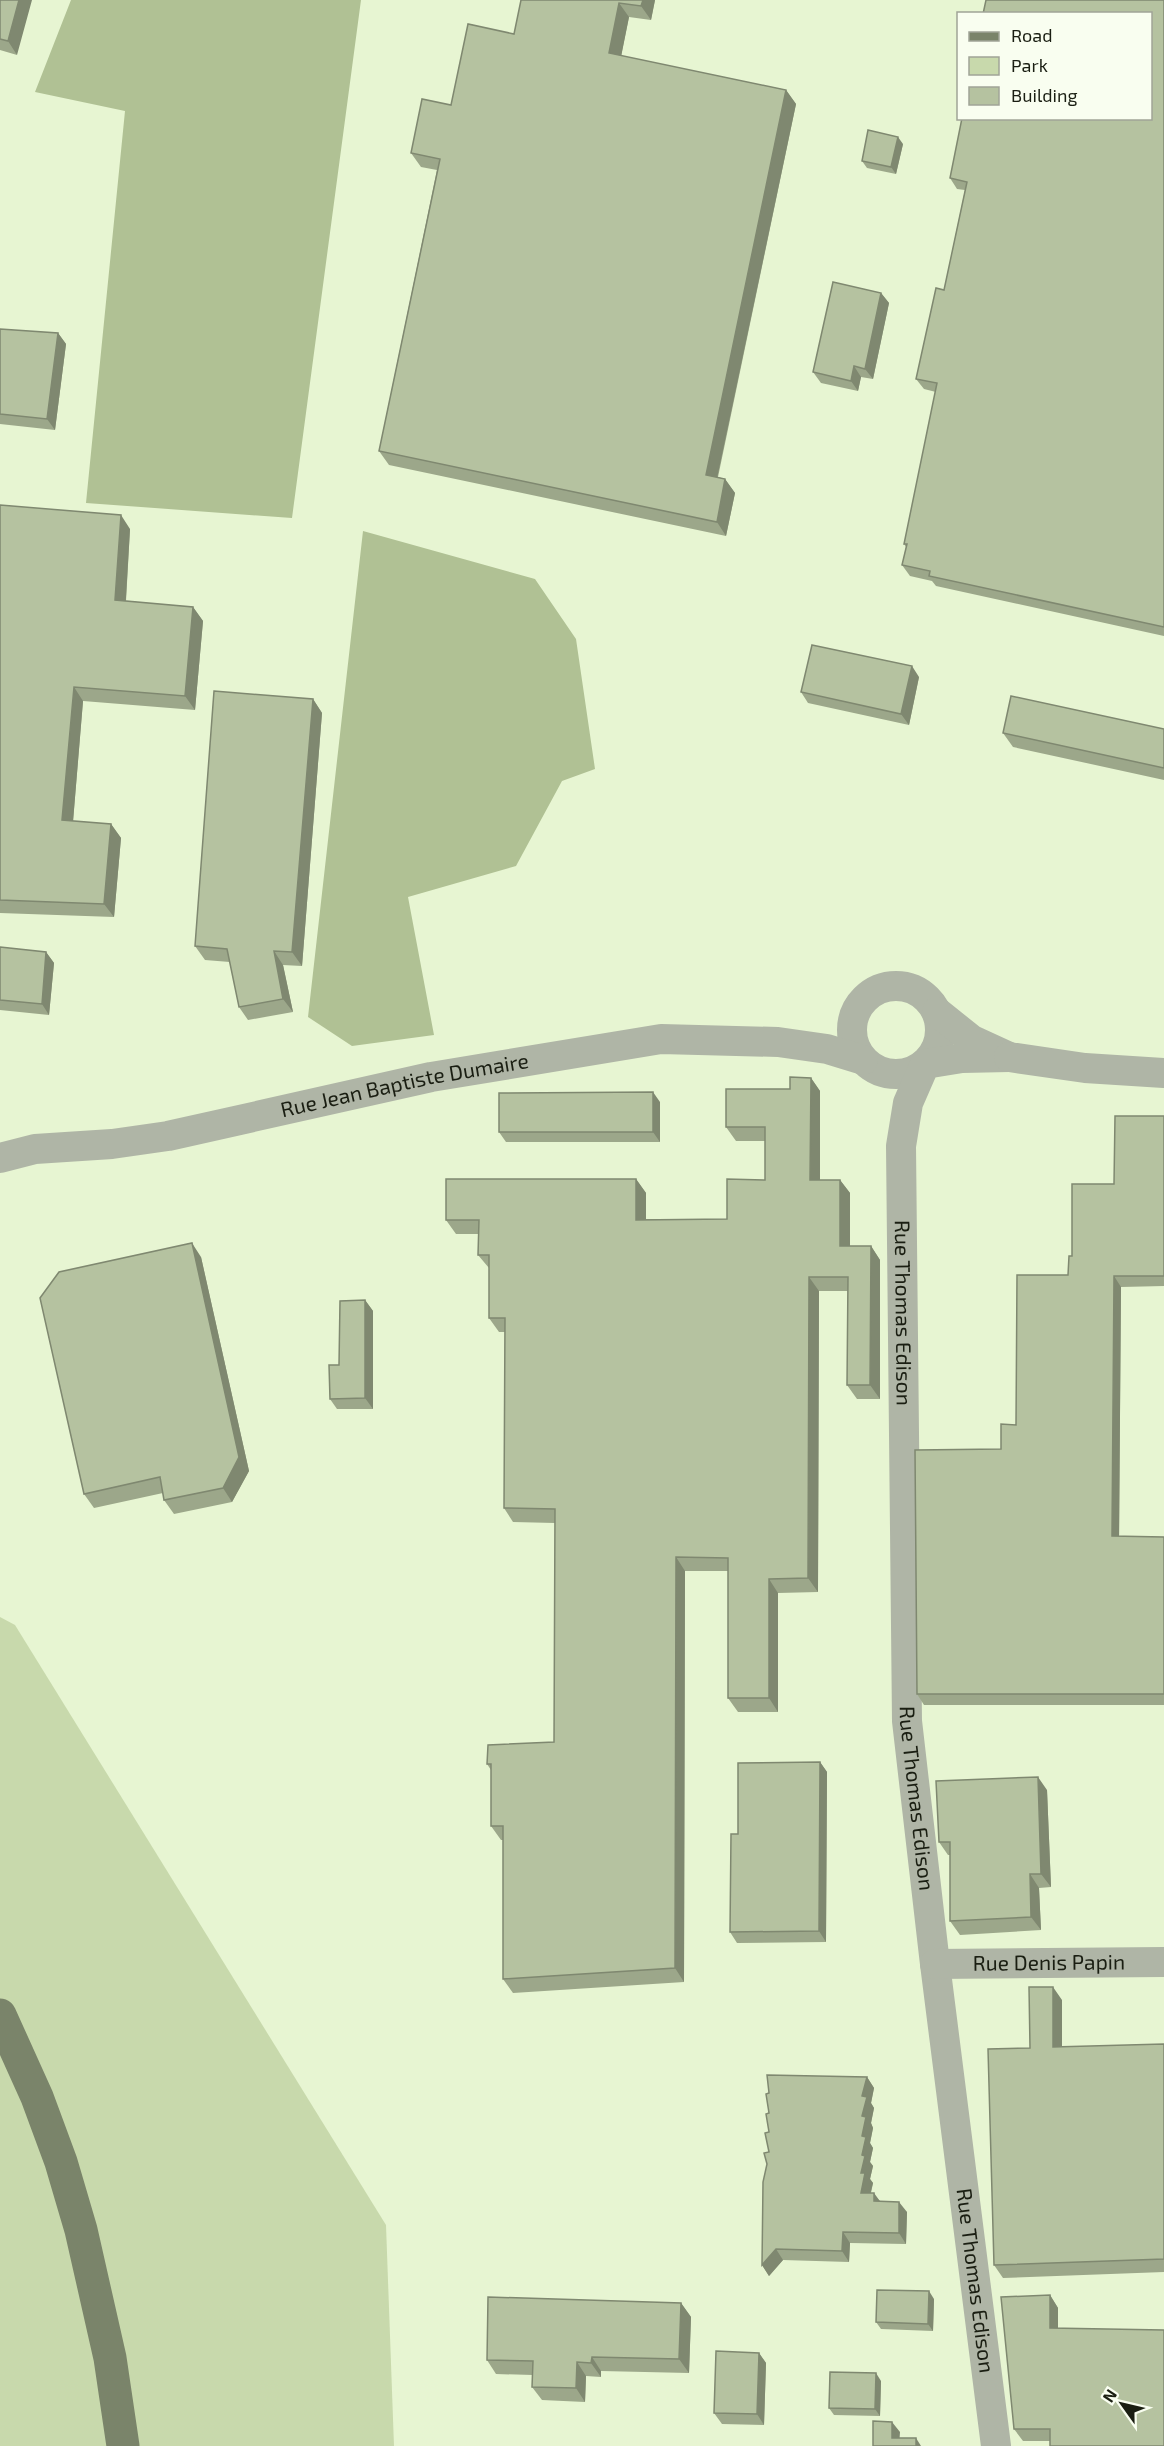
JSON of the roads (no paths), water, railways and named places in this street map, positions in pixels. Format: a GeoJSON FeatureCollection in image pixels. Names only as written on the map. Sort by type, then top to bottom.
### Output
{"type":"FeatureCollection","features":[{"type":"Feature","properties":{"kind":"main road"},"geometry":{"type":"LineString","coordinates":[[0,2016],[37,2097],[61,2162],[81,2230],[110,2358],[123,2446]]}},
{"type":"Feature","properties":{"kind":"street"},"geometry":{"type":"LineString","coordinates":[[937,1012],[940,1026],[939,1040],[934,1053],[925,1064],[914,1071],[900,1075],[886,1074],[868,1064],[855,1048],[852,1034],[857,1008],[866,997],[877,990],[891,986],[905,987],[918,992],[929,1000],[937,1012],[972,1040],[1009,1057]]}},
{"type":"Feature","properties":{"kind":"street","name":"Rue Jean Baptiste Dumaire"},"geometry":{"type":"LineString","coordinates":[[778,1042],[823,1031],[857,1008]]}},
{"type":"Feature","properties":{"kind":"street","name":"Rue Jean Baptiste Dumaire"},"geometry":{"type":"LineString","coordinates":[[0,1158],[35,1149],[112,1144],[168,1136],[431,1077],[661,1039],[778,1042],[827,1049],[868,1064]]}},
{"type":"Feature","properties":{"kind":"street"},"geometry":{"type":"LineString","coordinates":[[925,1064],[962,1058],[1009,1057],[1085,1068],[1164,1073]]}},
{"type":"Feature","properties":{"kind":"street","name":"Rue Thomas Edison"},"geometry":{"type":"LineString","coordinates":[[868,1064],[890,1100],[902,1146]]}},
{"type":"Feature","properties":{"kind":"street","name":"Rue Thomas Edison"},"geometry":{"type":"LineString","coordinates":[[925,1064],[908,1103],[902,1146],[907,1721],[935,1964],[996,2446]]}},
{"type":"Feature","properties":{"kind":"street","name":"Rue Jean Baptiste Dumaire"},"geometry":{"type":"LineString","coordinates":[[0,1140],[35,1149]]}},
{"type":"Feature","properties":{"kind":"street","name":"Rue Denis Papin"},"geometry":{"type":"LineString","coordinates":[[935,1964],[1164,1962]]}}]}
